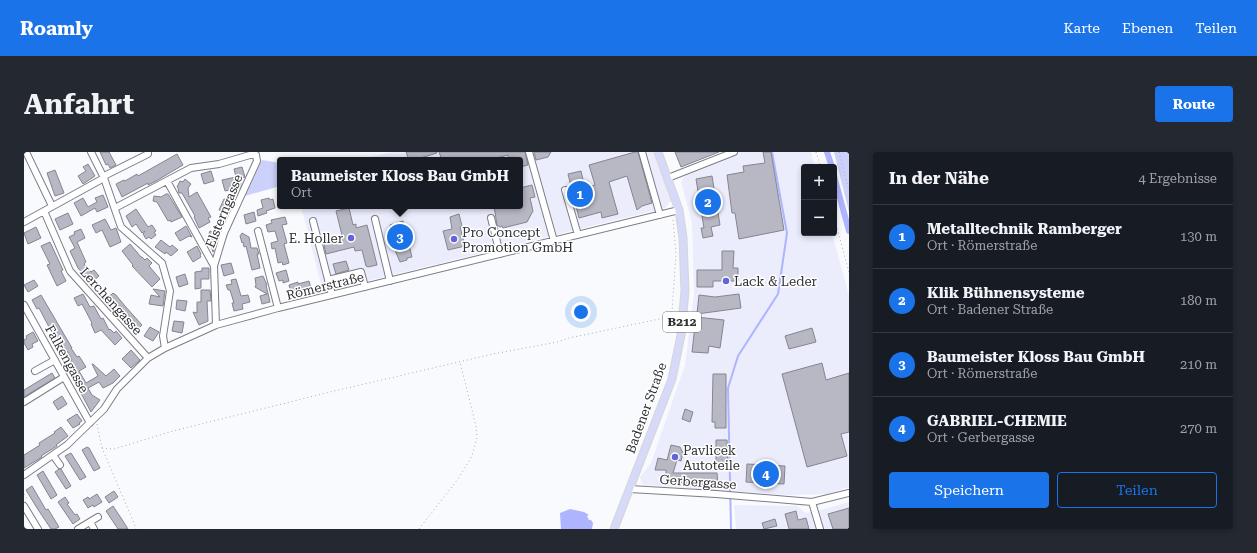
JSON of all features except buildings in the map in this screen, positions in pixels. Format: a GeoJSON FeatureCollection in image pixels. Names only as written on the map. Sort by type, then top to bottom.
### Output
{"type":"FeatureCollection","features":[{"type":"Feature","properties":{"kind":"main road","name":"Badener Straße"},"geometry":{"type":"LineString","coordinates":[[614,529],[672,379],[680,334],[685,291],[683,238],[668,178],[658,152]]}},
{"type":"Feature","properties":{"kind":"street"},"geometry":{"type":"LineString","coordinates":[[26,152],[52,206]]}},
{"type":"Feature","properties":{"kind":"street"},"geometry":{"type":"LineString","coordinates":[[90,152],[104,178],[121,227],[162,263],[170,291],[163,336],[165,348]]}},
{"type":"Feature","properties":{"kind":"street"},"geometry":{"type":"LineString","coordinates":[[24,222],[104,178],[106,175],[148,154],[148,152]]}},
{"type":"Feature","properties":{"kind":"street"},"geometry":{"type":"LineString","coordinates":[[529,152],[554,241]]}},
{"type":"Feature","properties":{"kind":"street"},"geometry":{"type":"LineString","coordinates":[[642,152],[660,215]]}},
{"type":"Feature","properties":{"kind":"street"},"geometry":{"type":"LineString","coordinates":[[668,178],[734,152]]}},
{"type":"Feature","properties":{"kind":"street"},"geometry":{"type":"LineString","coordinates":[[115,208],[191,168],[219,164],[257,153]]}},
{"type":"Feature","properties":{"kind":"street","name":"Elsterngasse"},"geometry":{"type":"LineString","coordinates":[[216,325],[214,266],[224,233],[257,161],[257,153]]}},
{"type":"Feature","properties":{"kind":"street"},"geometry":{"type":"LineString","coordinates":[[167,181],[214,266]]}},
{"type":"Feature","properties":{"kind":"street"},"geometry":{"type":"LineString","coordinates":[[565,190],[578,235]]}},
{"type":"Feature","properties":{"kind":"street","name":"Lerchengasse"},"geometry":{"type":"LineString","coordinates":[[44,211],[70,271],[148,358]]}},
{"type":"Feature","properties":{"kind":"street","name":"Römerstraße"},"geometry":{"type":"LineString","coordinates":[[24,475],[67,445],[96,418],[104,409],[117,389],[148,358],[165,348],[216,325],[278,308],[676,211]]}},
{"type":"Feature","properties":{"kind":"street"},"geometry":{"type":"LineString","coordinates":[[491,218],[500,254]]}},
{"type":"Feature","properties":{"kind":"street"},"geometry":{"type":"LineString","coordinates":[[375,219],[390,281]]}},
{"type":"Feature","properties":{"kind":"street"},"geometry":{"type":"LineString","coordinates":[[313,221],[332,295]]}},
{"type":"Feature","properties":{"kind":"street"},"geometry":{"type":"LineString","coordinates":[[258,231],[278,308]]}},
{"type":"Feature","properties":{"kind":"street"},"geometry":{"type":"LineString","coordinates":[[328,280],[362,272],[366,287]]}},
{"type":"Feature","properties":{"kind":"street","name":"Falkengasse"},"geometry":{"type":"LineString","coordinates":[[24,305],[90,423]]}},
{"type":"Feature","properties":{"kind":"street"},"geometry":{"type":"LineString","coordinates":[[35,371],[55,360]]}},
{"type":"Feature","properties":{"kind":"street"},"geometry":{"type":"LineString","coordinates":[[24,402],[64,378]]}},
{"type":"Feature","properties":{"kind":"street"},"geometry":{"type":"LineString","coordinates":[[53,455],[60,465]]}},
{"type":"Feature","properties":{"kind":"street","name":"Gerbergasse"},"geometry":{"type":"LineString","coordinates":[[630,488],[812,502],[849,492]]}},
{"type":"Feature","properties":{"kind":"street"},"geometry":{"type":"LineString","coordinates":[[812,502],[820,529]]}},
{"type":"Feature","properties":{"kind":"street"},"geometry":{"type":"LineString","coordinates":[[24,506],[38,529]]}},
{"type":"Feature","properties":{"kind":"street"},"geometry":{"type":"LineString","coordinates":[[78,529],[98,517]]}},
{"type":"Feature","properties":{"kind":"street"},"geometry":{"type":"LineString","coordinates":[[90,522],[94,529]]}},
{"type":"Feature","properties":{"kind":"path"},"geometry":{"type":"LineString","coordinates":[[816,152],[819,164]]}},
{"type":"Feature","properties":{"kind":"path"},"geometry":{"type":"LineString","coordinates":[[839,152],[849,191]]}},
{"type":"Feature","properties":{"kind":"path"},"geometry":{"type":"LineString","coordinates":[[102,448],[114,449],[173,431],[460,362],[671,316],[676,254],[676,211]]}},
{"type":"Feature","properties":{"kind":"path"},"geometry":{"type":"LineString","coordinates":[[837,228],[849,272]]}},
{"type":"Feature","properties":{"kind":"path"},"geometry":{"type":"LineString","coordinates":[[419,529],[458,479],[472,456],[477,438],[476,426],[460,362]]}},
{"type":"Feature","properties":{"kind":"path"},"geometry":{"type":"LineString","coordinates":[[96,418],[102,448],[136,529]]}},
{"type":"Feature","properties":{"kind":"shaded area"},"geometry":{"type":"Polygon","coordinates":[[[392,152],[653,152],[672,199],[665,208],[323,292],[302,209],[523,209],[523,157],[371,157],[392,152]]]}},
{"type":"Feature","properties":{"kind":"shaded area"},"geometry":{"type":"Polygon","coordinates":[[[739,152],[811,152],[814,164],[801,164],[801,236],[833,236],[849,296],[849,487],[827,494],[788,495],[643,485],[640,477],[651,463],[685,365],[694,293],[692,223],[681,182],[685,176],[739,152]]]}},
{"type":"Feature","properties":{"kind":"shaded area"},"geometry":{"type":"Polygon","coordinates":[[[834,152],[849,152],[849,212],[834,152]]]}},
{"type":"Feature","properties":{"kind":"shaded area"},"geometry":{"type":"Polygon","coordinates":[[[262,160],[277,162],[277,187],[245,196],[262,160]]]}},
{"type":"Feature","properties":{"kind":"shaded area"},"geometry":{"type":"Polygon","coordinates":[[[849,502],[849,529],[736,529],[734,505],[797,506],[806,513],[849,502]]]}},
{"type":"Feature","properties":{"kind":"water"},"geometry":{"type":"Polygon","coordinates":[[[570,509],[584,512],[589,515],[587,516],[589,520],[593,523],[592,529],[561,529],[560,513],[570,509]]]}},
{"type":"Feature","properties":{"kind":"waterway"},"geometry":{"type":"LineString","coordinates":[[731,529],[728,388],[738,356],[778,294],[787,233],[772,152]]}},
{"type":"Feature","properties":{"kind":"waterway"},"geometry":{"type":"LineString","coordinates":[[827,152],[831,164]]}},
{"type":"Feature","properties":{"kind":"waterway"},"geometry":{"type":"LineString","coordinates":[[837,187],[849,231]]}},
{"type":"Feature","properties":{"kind":"place","name":"Metalltechnik Ramberger"},"geometry":{"type":"Point","coordinates":[580,194]}},
{"type":"Feature","properties":{"kind":"place","name":"Klik Bühnensysteme"},"geometry":{"type":"Point","coordinates":[708,202]}},
{"type":"Feature","properties":{"kind":"place","name":"Baumeister Kloss Bau GmbH"},"geometry":{"type":"Point","coordinates":[400,237]}},
{"type":"Feature","properties":{"kind":"place","name":"E. Holler"},"geometry":{"type":"Point","coordinates":[351,238]}},
{"type":"Feature","properties":{"kind":"place","name":"Pro Concept Promotion GmbH"},"geometry":{"type":"Point","coordinates":[454,239]}},
{"type":"Feature","properties":{"kind":"place","name":"Lack & Leder"},"geometry":{"type":"Point","coordinates":[726,281]}},
{"type":"Feature","properties":{"kind":"place","name":"Pavlicek Autoteile"},"geometry":{"type":"Point","coordinates":[675,457]}},
{"type":"Feature","properties":{"kind":"place","name":"GABRIEL-CHEMIE"},"geometry":{"type":"Point","coordinates":[766,474]}}]}
